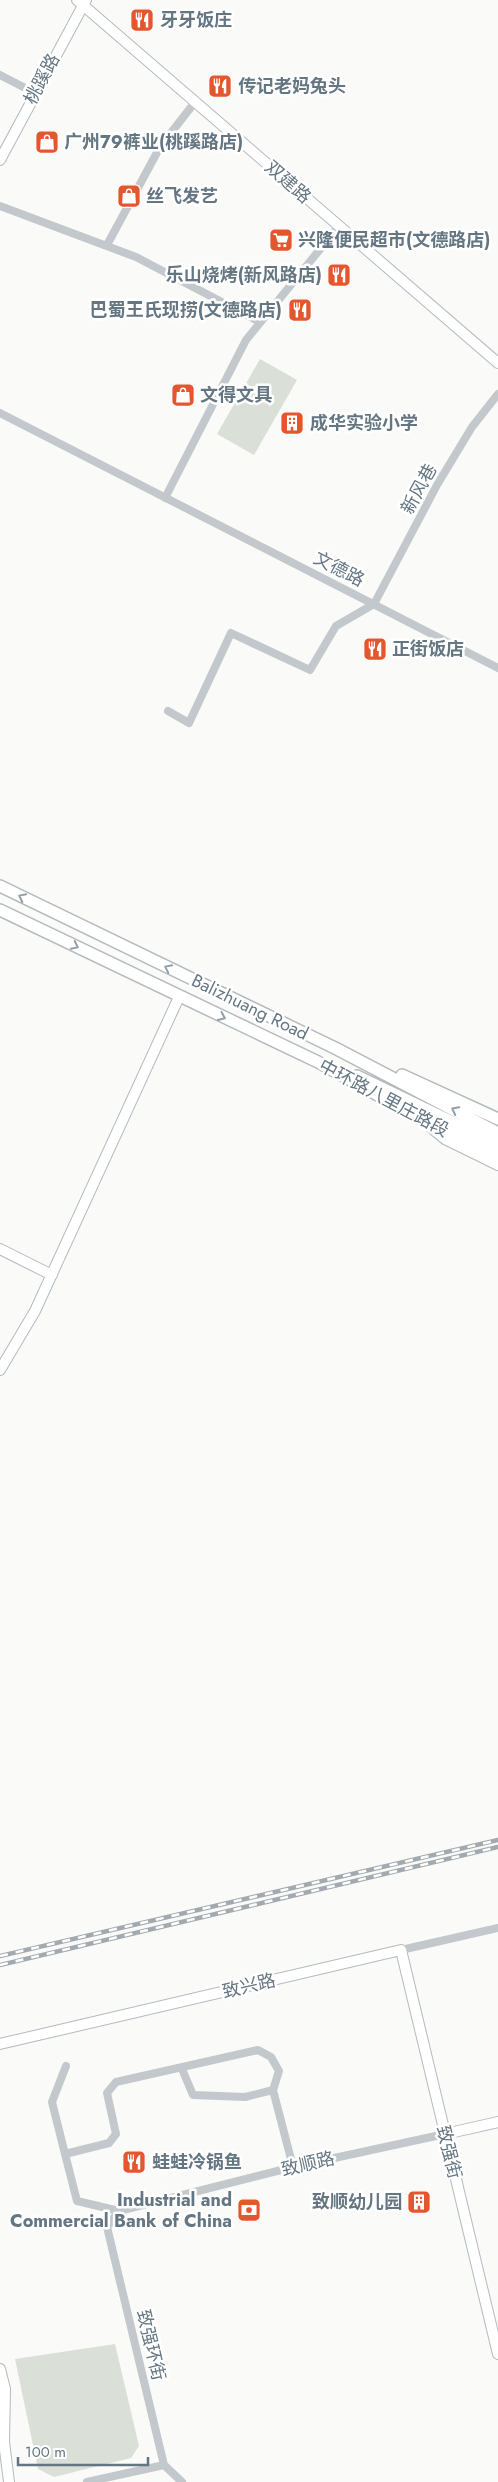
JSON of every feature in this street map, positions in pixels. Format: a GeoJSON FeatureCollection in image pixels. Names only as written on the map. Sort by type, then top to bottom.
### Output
{"type":"FeatureCollection","features":[{"type":"Feature","properties":{"kind":"main road","name":"Balizhuang Road"},"geometry":{"type":"LineString","coordinates":[[0,886],[335,1048],[498,1133]]}},
{"type":"Feature","properties":{"kind":"main road","name":"中环路八里庄路段"},"geometry":{"type":"LineString","coordinates":[[0,910],[318,1062],[419,1118],[498,1155]]}},
{"type":"Feature","properties":{"kind":"main road"},"geometry":{"type":"LineString","coordinates":[[335,1048],[393,1071],[497,1118]]}},
{"type":"Feature","properties":{"kind":"main road"},"geometry":{"type":"LineString","coordinates":[[318,1062],[357,1076],[498,1144]]}},
{"type":"Feature","properties":{"kind":"street","name":"桃蹊路"},"geometry":{"type":"LineString","coordinates":[[0,160],[82,2]]}},
{"type":"Feature","properties":{"kind":"street","name":"双建路"},"geometry":{"type":"LineString","coordinates":[[82,2],[498,363]]}},
{"type":"Feature","properties":{"kind":"street"},"geometry":{"type":"LineString","coordinates":[[0,75],[36,93]]}},
{"type":"Feature","properties":{"kind":"street"},"geometry":{"type":"LineString","coordinates":[[107,245],[160,147],[195,102]]}},
{"type":"Feature","properties":{"kind":"street"},"geometry":{"type":"LineString","coordinates":[[0,206],[136,257],[260,322]]}},
{"type":"Feature","properties":{"kind":"street"},"geometry":{"type":"LineString","coordinates":[[165,498],[246,340],[339,226]]}},
{"type":"Feature","properties":{"kind":"street","name":"新风巷"},"geometry":{"type":"LineString","coordinates":[[374,604],[437,485],[472,427],[498,394]]}},
{"type":"Feature","properties":{"kind":"street","name":"文德路"},"geometry":{"type":"LineString","coordinates":[[0,413],[498,668]]}},
{"type":"Feature","properties":{"kind":"street"},"geometry":{"type":"LineString","coordinates":[[168,712],[190,723],[231,633],[310,670],[336,626],[374,604]]}},
{"type":"Feature","properties":{"kind":"street"},"geometry":{"type":"LineString","coordinates":[[0,1370],[35,1311],[179,997]]}},
{"type":"Feature","properties":{"kind":"street"},"geometry":{"type":"LineString","coordinates":[[419,1118],[445,1139],[498,1165]]}},
{"type":"Feature","properties":{"kind":"street"},"geometry":{"type":"LineString","coordinates":[[0,1249],[52,1274]]}},
{"type":"Feature","properties":{"kind":"street","name":"致兴路"},"geometry":{"type":"LineString","coordinates":[[0,2044],[498,1928]]}},
{"type":"Feature","properties":{"kind":"street","name":"致强街"},"geometry":{"type":"LineString","coordinates":[[401,1950],[498,2354]]}},
{"type":"Feature","properties":{"kind":"street"},"geometry":{"type":"LineString","coordinates":[[65,2154],[110,2142],[116,2134],[107,2093],[116,2082],[138,2076],[182,2069],[258,2050],[271,2056],[279,2071],[273,2090],[293,2167]]}},
{"type":"Feature","properties":{"kind":"street"},"geometry":{"type":"LineString","coordinates":[[66,2066],[52,2102],[78,2201],[119,2211]]}},
{"type":"Feature","properties":{"kind":"street"},"geometry":{"type":"LineString","coordinates":[[182,2069],[193,2094],[245,2097],[273,2090]]}},
{"type":"Feature","properties":{"kind":"street","name":"致顺路"},"geometry":{"type":"LineString","coordinates":[[119,2211],[293,2167],[498,2122]]}},
{"type":"Feature","properties":{"kind":"street","name":"致强环街"},"geometry":{"type":"LineString","coordinates":[[119,2211],[107,2227],[164,2465]]}},
{"type":"Feature","properties":{"kind":"street"},"geometry":{"type":"LineString","coordinates":[[0,2369],[4,2389],[4,2442],[7,2482]]}},
{"type":"Feature","properties":{"kind":"street"},"geometry":{"type":"LineString","coordinates":[[0,2426],[4,2442]]}},
{"type":"Feature","properties":{"kind":"street"},"geometry":{"type":"LineString","coordinates":[[87,2482],[164,2465],[182,2482]]}},
{"type":"Feature","properties":{"kind":"street"},"geometry":{"type":"LineString","coordinates":[[0,2467],[7,2482]]}},
{"type":"Feature","properties":{"kind":"shaded area"},"geometry":{"type":"Polygon","coordinates":[[[260,359],[297,380],[254,455],[217,434],[260,359]]]}},
{"type":"Feature","properties":{"kind":"shaded area"},"geometry":{"type":"Polygon","coordinates":[[[115,2344],[139,2446],[131,2458],[54,2477],[38,2469],[15,2359],[115,2344]]]}},
{"type":"Feature","properties":{"kind":"railway"},"geometry":{"type":"LineString","coordinates":[[0,1956],[498,1840]]}},
{"type":"Feature","properties":{"kind":"railway"},"geometry":{"type":"LineString","coordinates":[[0,1965],[498,1847]]}},
{"type":"Feature","properties":{"kind":"place","name":"牙牙饭庄"},"geometry":{"type":"Point","coordinates":[142,20]}},
{"type":"Feature","properties":{"kind":"place","name":"传记老妈兔头"},"geometry":{"type":"Point","coordinates":[220,86]}},
{"type":"Feature","properties":{"kind":"place","name":"广州79裤业(桃蹊路店)"},"geometry":{"type":"Point","coordinates":[47,142]}},
{"type":"Feature","properties":{"kind":"place","name":"丝飞发艺"},"geometry":{"type":"Point","coordinates":[129,196]}},
{"type":"Feature","properties":{"kind":"place","name":"兴隆便民超市(文德路店)"},"geometry":{"type":"Point","coordinates":[281,240]}},
{"type":"Feature","properties":{"kind":"place","name":"乐山烧烤(新风路店)"},"geometry":{"type":"Point","coordinates":[339,275]}},
{"type":"Feature","properties":{"kind":"place","name":"巴蜀王氏现捞(文德路店)"},"geometry":{"type":"Point","coordinates":[300,310]}},
{"type":"Feature","properties":{"kind":"place","name":"文得文具"},"geometry":{"type":"Point","coordinates":[183,395]}},
{"type":"Feature","properties":{"kind":"place","name":"成华实验小学"},"geometry":{"type":"Point","coordinates":[292,423]}},
{"type":"Feature","properties":{"kind":"place","name":"正街饭店"},"geometry":{"type":"Point","coordinates":[375,649]}},
{"type":"Feature","properties":{"kind":"place","name":"蛙蛙冷锅鱼"},"geometry":{"type":"Point","coordinates":[134,2162]}},
{"type":"Feature","properties":{"kind":"place","name":"致顺幼儿园"},"geometry":{"type":"Point","coordinates":[419,2202]}},
{"type":"Feature","properties":{"kind":"place","name":"Industrial and Commercial Bank of China"},"geometry":{"type":"Point","coordinates":[249,2210]}}]}
